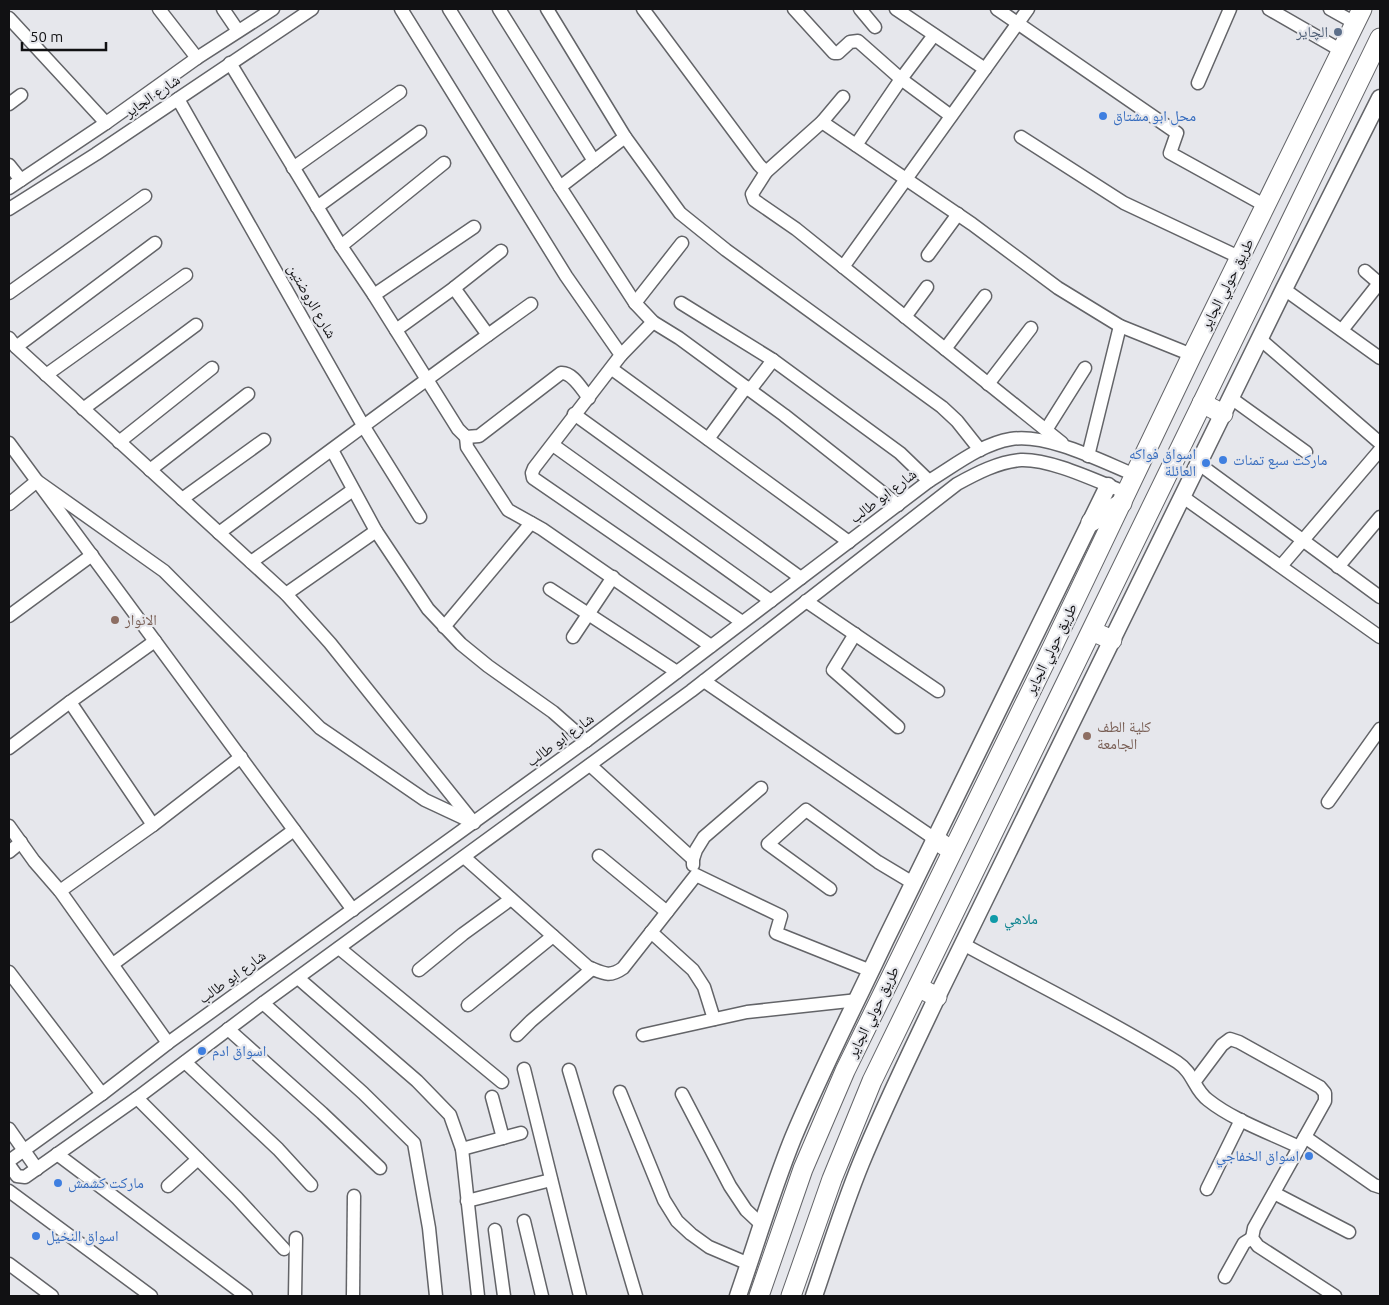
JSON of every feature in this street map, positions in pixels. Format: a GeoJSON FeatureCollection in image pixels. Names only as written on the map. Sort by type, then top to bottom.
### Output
{"type":"FeatureCollection","features":[{"type":"Feature","properties":{"kind":"highway","name":"طريق حولي الجاير"},"geometry":{"type":"LineString","coordinates":[[760,1293],[803,1169],[845,1071],[1192,355],[1359,16]]}},
{"type":"Feature","properties":{"kind":"highway","name":"طريق حولي الجاير"},"geometry":{"type":"LineString","coordinates":[[791,1296],[832,1179],[858,1113],[1202,403],[1375,64],[1380,38]]}},
{"type":"Feature","properties":{"kind":"highway"},"geometry":{"type":"LineString","coordinates":[[1202,403],[1227,406]]}},
{"type":"Feature","properties":{"kind":"highway"},"geometry":{"type":"LineString","coordinates":[[1091,522],[1124,498]]}},
{"type":"Feature","properties":{"kind":"highway"},"geometry":{"type":"LineString","coordinates":[[1092,630],[1112,640]]}},
{"type":"Feature","properties":{"kind":"highway"},"geometry":{"type":"LineString","coordinates":[[935,839],[952,851]]}},
{"type":"Feature","properties":{"kind":"highway"},"geometry":{"type":"LineString","coordinates":[[918,987],[937,997]]}},
{"type":"Feature","properties":{"kind":"highway"},"geometry":{"type":"LineString","coordinates":[[781,1231],[785,1239],[792,1244],[801,1246],[810,1242]]}},
{"type":"Feature","properties":{"kind":"highway"},"geometry":{"type":"LineString","coordinates":[[760,1293],[770,1287],[779,1288],[787,1296]]}},
{"type":"Feature","properties":{"kind":"main road"},"geometry":{"type":"LineString","coordinates":[[814,1296],[833,1237],[860,1166],[937,997],[1284,289],[1380,98]]}},
{"type":"Feature","properties":{"kind":"main road"},"geometry":{"type":"LineString","coordinates":[[738,1296],[793,1139],[824,1068],[913,882],[1108,486]]}},
{"type":"Feature","properties":{"kind":"street"},"geometry":{"type":"LineString","coordinates":[[159,9],[197,58]]}},
{"type":"Feature","properties":{"kind":"street"},"geometry":{"type":"LineString","coordinates":[[223,9],[238,31]]}},
{"type":"Feature","properties":{"kind":"street","name":"شارع الجاير"},"geometry":{"type":"LineString","coordinates":[[9,188],[106,123],[197,58],[273,9]]}},
{"type":"Feature","properties":{"kind":"street","name":"شارع الجاير"},"geometry":{"type":"LineString","coordinates":[[9,209],[96,154],[312,9]]}},
{"type":"Feature","properties":{"kind":"street"},"geometry":{"type":"LineString","coordinates":[[401,9],[566,276],[622,355]]}},
{"type":"Feature","properties":{"kind":"street"},"geometry":{"type":"LineString","coordinates":[[449,9],[635,303],[653,322],[679,338],[748,388],[898,506]]}},
{"type":"Feature","properties":{"kind":"street"},"geometry":{"type":"LineString","coordinates":[[499,9],[594,161]]}},
{"type":"Feature","properties":{"kind":"street"},"geometry":{"type":"LineString","coordinates":[[547,9],[625,137],[680,212],[726,250],[942,407],[957,421],[980,450]]}},
{"type":"Feature","properties":{"kind":"street"},"geometry":{"type":"LineString","coordinates":[[643,9],[766,172]]}},
{"type":"Feature","properties":{"kind":"street"},"geometry":{"type":"LineString","coordinates":[[794,9],[834,53],[838,53],[850,42],[858,41],[901,79],[951,116]]}},
{"type":"Feature","properties":{"kind":"street"},"geometry":{"type":"LineString","coordinates":[[860,9],[875,27]]}},
{"type":"Feature","properties":{"kind":"street"},"geometry":{"type":"LineString","coordinates":[[896,9],[985,69]]}},
{"type":"Feature","properties":{"kind":"street"},"geometry":{"type":"LineString","coordinates":[[997,9],[1177,133],[1170,153],[1266,206]]}},
{"type":"Feature","properties":{"kind":"street"},"geometry":{"type":"LineString","coordinates":[[843,267],[1028,9]]}},
{"type":"Feature","properties":{"kind":"street"},"geometry":{"type":"LineString","coordinates":[[1198,83],[1230,9]]}},
{"type":"Feature","properties":{"kind":"street"},"geometry":{"type":"LineString","coordinates":[[1270,9],[1342,51]]}},
{"type":"Feature","properties":{"kind":"street"},"geometry":{"type":"LineString","coordinates":[[1330,9],[1359,16]]}},
{"type":"Feature","properties":{"kind":"street"},"geometry":{"type":"LineString","coordinates":[[9,18],[106,123]]}},
{"type":"Feature","properties":{"kind":"street"},"geometry":{"type":"LineString","coordinates":[[856,145],[934,35]]}},
{"type":"Feature","properties":{"kind":"street"},"geometry":{"type":"LineString","coordinates":[[230,63],[341,246],[458,429],[466,437],[467,447],[508,510],[542,529],[711,646]]}},
{"type":"Feature","properties":{"kind":"street"},"geometry":{"type":"LineString","coordinates":[[293,168],[400,92]]}},
{"type":"Feature","properties":{"kind":"street"},"geometry":{"type":"LineString","coordinates":[[9,104],[21,95]]}},
{"type":"Feature","properties":{"kind":"street"},"geometry":{"type":"LineString","coordinates":[[843,97],[822,122],[766,172],[752,194],[754,200],[796,229],[1069,449]]}},
{"type":"Feature","properties":{"kind":"street","name":"شارع الروضتين"},"geometry":{"type":"LineString","coordinates":[[178,99],[364,427],[420,517]]}},
{"type":"Feature","properties":{"kind":"street"},"geometry":{"type":"LineString","coordinates":[[822,122],[958,214],[1058,288],[1120,326],[1192,355]]}},
{"type":"Feature","properties":{"kind":"street"},"geometry":{"type":"LineString","coordinates":[[317,207],[420,132]]}},
{"type":"Feature","properties":{"kind":"street"},"geometry":{"type":"LineString","coordinates":[[560,187],[625,137]]}},
{"type":"Feature","properties":{"kind":"street"},"geometry":{"type":"LineString","coordinates":[[1021,137],[1124,203],[1240,258]]}},
{"type":"Feature","properties":{"kind":"street"},"geometry":{"type":"LineString","coordinates":[[84,138],[96,154]]}},
{"type":"Feature","properties":{"kind":"street"},"geometry":{"type":"LineString","coordinates":[[341,246],[444,163]]}},
{"type":"Feature","properties":{"kind":"street"},"geometry":{"type":"LineString","coordinates":[[9,165],[20,180]]}},
{"type":"Feature","properties":{"kind":"street"},"geometry":{"type":"LineString","coordinates":[[9,293],[145,196]]}},
{"type":"Feature","properties":{"kind":"street"},"geometry":{"type":"LineString","coordinates":[[928,255],[958,214]]}},
{"type":"Feature","properties":{"kind":"street"},"geometry":{"type":"LineString","coordinates":[[374,295],[474,227]]}},
{"type":"Feature","properties":{"kind":"street"},"geometry":{"type":"LineString","coordinates":[[155,242],[12,342],[286,594],[330,643],[474,823]]}},
{"type":"Feature","properties":{"kind":"street"},"geometry":{"type":"LineString","coordinates":[[635,303],[682,243]]}},
{"type":"Feature","properties":{"kind":"street"},"geometry":{"type":"LineString","coordinates":[[396,330],[501,251]]}},
{"type":"Feature","properties":{"kind":"street"},"geometry":{"type":"LineString","coordinates":[[1342,330],[1380,283],[1365,271]]}},
{"type":"Feature","properties":{"kind":"street"},"geometry":{"type":"LineString","coordinates":[[46,375],[186,275]]}},
{"type":"Feature","properties":{"kind":"street"},"geometry":{"type":"LineString","coordinates":[[905,317],[927,286]]}},
{"type":"Feature","properties":{"kind":"street"},"geometry":{"type":"LineString","coordinates":[[454,288],[488,335]]}},
{"type":"Feature","properties":{"kind":"street"},"geometry":{"type":"LineString","coordinates":[[1284,289],[1380,358]]}},
{"type":"Feature","properties":{"kind":"street"},"geometry":{"type":"LineString","coordinates":[[946,349],[985,296]]}},
{"type":"Feature","properties":{"kind":"street"},"geometry":{"type":"LineString","coordinates":[[681,303],[773,360],[900,453],[929,481]]}},
{"type":"Feature","properties":{"kind":"street"},"geometry":{"type":"LineString","coordinates":[[219,533],[364,427],[427,378],[531,304]]}},
{"type":"Feature","properties":{"kind":"street"},"geometry":{"type":"LineString","coordinates":[[653,322],[622,355],[574,414],[553,445],[534,468],[533,478],[742,622]]}},
{"type":"Feature","properties":{"kind":"street"},"geometry":{"type":"LineString","coordinates":[[83,408],[196,326]]}},
{"type":"Feature","properties":{"kind":"street"},"geometry":{"type":"LineString","coordinates":[[1089,478],[1095,470],[1093,458],[1120,326]]}},
{"type":"Feature","properties":{"kind":"street"},"geometry":{"type":"LineString","coordinates":[[988,384],[1031,328]]}},
{"type":"Feature","properties":{"kind":"street"},"geometry":{"type":"LineString","coordinates":[[1260,339],[1380,443]]}},
{"type":"Feature","properties":{"kind":"street"},"geometry":{"type":"LineString","coordinates":[[708,439],[748,388],[773,360]]}},
{"type":"Feature","properties":{"kind":"street"},"geometry":{"type":"LineString","coordinates":[[119,442],[212,368]]}},
{"type":"Feature","properties":{"kind":"street"},"geometry":{"type":"LineString","coordinates":[[1046,430],[1084,368]]}},
{"type":"Feature","properties":{"kind":"street"},"geometry":{"type":"LineString","coordinates":[[612,369],[849,542]]}},
{"type":"Feature","properties":{"kind":"street"},"geometry":{"type":"LineString","coordinates":[[466,437],[479,436],[564,372],[570,376],[588,398]]}},
{"type":"Feature","properties":{"kind":"street"},"geometry":{"type":"LineString","coordinates":[[150,470],[248,394]]}},
{"type":"Feature","properties":{"kind":"street"},"geometry":{"type":"LineString","coordinates":[[1227,406],[1306,452]]}},
{"type":"Feature","properties":{"kind":"street"},"geometry":{"type":"LineString","coordinates":[[574,414],[801,578]]}},
{"type":"Feature","properties":{"kind":"street","name":"شارع ابو طالب"},"geometry":{"type":"LineString","coordinates":[[9,1162],[168,1043],[586,742],[929,481],[980,450],[1010,439],[1021,438],[1046,441],[1135,475]]}},
{"type":"Feature","properties":{"kind":"street"},"geometry":{"type":"LineString","coordinates":[[182,499],[264,440]]}},
{"type":"Feature","properties":{"kind":"street"},"geometry":{"type":"LineString","coordinates":[[9,443],[353,910]]}},
{"type":"Feature","properties":{"kind":"street"},"geometry":{"type":"LineString","coordinates":[[553,445],[771,601]]}},
{"type":"Feature","properties":{"kind":"street"},"geometry":{"type":"LineString","coordinates":[[332,450],[376,531],[428,609],[461,644],[488,666],[554,712],[586,742]]}},
{"type":"Feature","properties":{"kind":"street"},"geometry":{"type":"LineString","coordinates":[[1281,566],[1380,450]]}},
{"type":"Feature","properties":{"kind":"street"},"geometry":{"type":"LineString","coordinates":[[11,1174],[23,1178],[137,1098],[263,1003],[704,681],[957,484],[980,471],[1021,460],[1040,462],[1089,478],[1108,486],[1124,498]]}},
{"type":"Feature","properties":{"kind":"street"},"geometry":{"type":"LineString","coordinates":[[1199,464],[1304,539],[1338,567],[1378,591]]}},
{"type":"Feature","properties":{"kind":"street"},"geometry":{"type":"LineString","coordinates":[[9,504],[37,481]]}},
{"type":"Feature","properties":{"kind":"street"},"geometry":{"type":"LineString","coordinates":[[37,481],[164,571],[320,728],[425,800],[474,823]]}},
{"type":"Feature","properties":{"kind":"street"},"geometry":{"type":"LineString","coordinates":[[251,562],[353,490]]}},
{"type":"Feature","properties":{"kind":"street"},"geometry":{"type":"LineString","coordinates":[[1183,497],[1380,637]]}},
{"type":"Feature","properties":{"kind":"street"},"geometry":{"type":"LineString","coordinates":[[1338,567],[1380,517]]}},
{"type":"Feature","properties":{"kind":"street"},"geometry":{"type":"LineString","coordinates":[[444,626],[531,522]]}},
{"type":"Feature","properties":{"kind":"street"},"geometry":{"type":"LineString","coordinates":[[286,594],[376,531]]}},
{"type":"Feature","properties":{"kind":"street"},"geometry":{"type":"LineString","coordinates":[[9,616],[92,555]]}},
{"type":"Feature","properties":{"kind":"street"},"geometry":{"type":"LineString","coordinates":[[573,637],[612,578]]}},
{"type":"Feature","properties":{"kind":"street"},"geometry":{"type":"LineString","coordinates":[[550,589],[677,672]]}},
{"type":"Feature","properties":{"kind":"street"},"geometry":{"type":"LineString","coordinates":[[806,601],[938,691]]}},
{"type":"Feature","properties":{"kind":"street"},"geometry":{"type":"LineString","coordinates":[[855,634],[833,670],[898,726]]}},
{"type":"Feature","properties":{"kind":"street"},"geometry":{"type":"LineString","coordinates":[[9,748],[155,641]]}},
{"type":"Feature","properties":{"kind":"street"},"geometry":{"type":"LineString","coordinates":[[704,681],[935,839]]}},
{"type":"Feature","properties":{"kind":"street"},"geometry":{"type":"LineString","coordinates":[[70,702],[153,825]]}},
{"type":"Feature","properties":{"kind":"street"},"geometry":{"type":"LineString","coordinates":[[1328,802],[1380,729]]}},
{"type":"Feature","properties":{"kind":"street"},"geometry":{"type":"LineString","coordinates":[[60,892],[153,825],[241,757]]}},
{"type":"Feature","properties":{"kind":"street"},"geometry":{"type":"LineString","coordinates":[[590,765],[693,859]]}},
{"type":"Feature","properties":{"kind":"street"},"geometry":{"type":"LineString","coordinates":[[528,784],[541,800]]}},
{"type":"Feature","properties":{"kind":"street"},"geometry":{"type":"LineString","coordinates":[[761,788],[704,837],[693,859],[693,868],[696,874],[781,916],[776,933],[871,971]]}},
{"type":"Feature","properties":{"kind":"street"},"geometry":{"type":"LineString","coordinates":[[830,889],[768,844],[806,810],[878,862],[913,882]]}},
{"type":"Feature","properties":{"kind":"street"},"geometry":{"type":"LineString","coordinates":[[9,826],[113,964],[168,1043]]}},
{"type":"Feature","properties":{"kind":"street"},"geometry":{"type":"LineString","coordinates":[[113,964],[294,830]]}},
{"type":"Feature","properties":{"kind":"street"},"geometry":{"type":"LineString","coordinates":[[9,852],[21,842]]}},
{"type":"Feature","properties":{"kind":"street"},"geometry":{"type":"LineString","coordinates":[[599,856],[667,912]]}},
{"type":"Feature","properties":{"kind":"street"},"geometry":{"type":"LineString","coordinates":[[464,857],[553,936],[592,968],[605,974],[614,974],[623,968],[696,874]]}},
{"type":"Feature","properties":{"kind":"street"},"geometry":{"type":"LineString","coordinates":[[419,970],[463,934],[511,899]]}},
{"type":"Feature","properties":{"kind":"street"},"geometry":{"type":"LineString","coordinates":[[651,932],[693,970],[704,987],[714,1019]]}},
{"type":"Feature","properties":{"kind":"street"},"geometry":{"type":"LineString","coordinates":[[468,1005],[553,936]]}},
{"type":"Feature","properties":{"kind":"street"},"geometry":{"type":"LineString","coordinates":[[963,944],[1151,1046],[1186,1070],[1207,1100],[1241,1120],[1302,1142],[1380,1187]]}},
{"type":"Feature","properties":{"kind":"street"},"geometry":{"type":"LineString","coordinates":[[339,948],[502,1082]]}},
{"type":"Feature","properties":{"kind":"street"},"geometry":{"type":"LineString","coordinates":[[517,1035],[592,968]]}},
{"type":"Feature","properties":{"kind":"street"},"geometry":{"type":"LineString","coordinates":[[9,972],[102,1094]]}},
{"type":"Feature","properties":{"kind":"street"},"geometry":{"type":"LineString","coordinates":[[298,978],[417,1081],[450,1115],[462,1149],[478,1296]]}},
{"type":"Feature","properties":{"kind":"street"},"geometry":{"type":"LineString","coordinates":[[643,1035],[746,1012],[858,1000]]}},
{"type":"Feature","properties":{"kind":"street"},"geometry":{"type":"LineString","coordinates":[[263,1003],[363,1093],[414,1144],[428,1228],[436,1296]]}},
{"type":"Feature","properties":{"kind":"street"},"geometry":{"type":"LineString","coordinates":[[228,1029],[380,1168]]}},
{"type":"Feature","properties":{"kind":"street"},"geometry":{"type":"LineString","coordinates":[[1195,1081],[1226,1040],[1230,1039],[1239,1042],[1320,1087],[1325,1093],[1325,1101],[1254,1228],[1252,1238],[1244,1243],[1225,1277]]}},
{"type":"Feature","properties":{"kind":"street"},"geometry":{"type":"LineString","coordinates":[[185,1062],[278,1149],[311,1185]]}},
{"type":"Feature","properties":{"kind":"street"},"geometry":{"type":"LineString","coordinates":[[524,1068],[580,1296]]}},
{"type":"Feature","properties":{"kind":"street"},"geometry":{"type":"LineString","coordinates":[[569,1070],[636,1296]]}},
{"type":"Feature","properties":{"kind":"street"},"geometry":{"type":"LineString","coordinates":[[620,1092],[664,1200],[677,1220],[709,1248],[749,1264]]}},
{"type":"Feature","properties":{"kind":"street"},"geometry":{"type":"LineString","coordinates":[[682,1094],[730,1186],[746,1210],[762,1225]]}},
{"type":"Feature","properties":{"kind":"street"},"geometry":{"type":"LineString","coordinates":[[492,1097],[503,1138]]}},
{"type":"Feature","properties":{"kind":"street"},"geometry":{"type":"LineString","coordinates":[[137,1098],[237,1198],[284,1249]]}},
{"type":"Feature","properties":{"kind":"street"},"geometry":{"type":"LineString","coordinates":[[1207,1189],[1241,1120]]}},
{"type":"Feature","properties":{"kind":"street"},"geometry":{"type":"LineString","coordinates":[[9,1129],[37,1169]]}},
{"type":"Feature","properties":{"kind":"street"},"geometry":{"type":"LineString","coordinates":[[462,1149],[521,1133]]}},
{"type":"Feature","properties":{"kind":"street"},"geometry":{"type":"LineString","coordinates":[[57,1154],[246,1296]]}},
{"type":"Feature","properties":{"kind":"street"},"geometry":{"type":"LineString","coordinates":[[168,1186],[198,1159]]}},
{"type":"Feature","properties":{"kind":"street"},"geometry":{"type":"LineString","coordinates":[[467,1201],[551,1180]]}},
{"type":"Feature","properties":{"kind":"street"},"geometry":{"type":"LineString","coordinates":[[9,1191],[150,1296]]}},
{"type":"Feature","properties":{"kind":"street"},"geometry":{"type":"LineString","coordinates":[[1274,1193],[1349,1232]]}},
{"type":"Feature","properties":{"kind":"street"},"geometry":{"type":"LineString","coordinates":[[353,1296],[354,1196]]}},
{"type":"Feature","properties":{"kind":"street"},"geometry":{"type":"LineString","coordinates":[[524,1221],[542,1296]]}},
{"type":"Feature","properties":{"kind":"street"},"geometry":{"type":"LineString","coordinates":[[495,1230],[504,1296]]}},
{"type":"Feature","properties":{"kind":"street"},"geometry":{"type":"LineString","coordinates":[[295,1296],[296,1238]]}},
{"type":"Feature","properties":{"kind":"street"},"geometry":{"type":"LineString","coordinates":[[1252,1238],[1258,1246],[1335,1296]]}},
{"type":"Feature","properties":{"kind":"street"},"geometry":{"type":"LineString","coordinates":[[9,1264],[52,1296]]}},
{"type":"Feature","properties":{"kind":"place","name":"الچاير"},"geometry":{"type":"Point","coordinates":[1338,32]}},
{"type":"Feature","properties":{"kind":"place","name":"محل ابو مشتاق"},"geometry":{"type":"Point","coordinates":[1103,116]}},
{"type":"Feature","properties":{"kind":"place","name":"ماركت سبع تمنات"},"geometry":{"type":"Point","coordinates":[1223,460]}},
{"type":"Feature","properties":{"kind":"place","name":"اسواق فواكه العائلة"},"geometry":{"type":"Point","coordinates":[1206,463]}},
{"type":"Feature","properties":{"kind":"place","name":"الانوار"},"geometry":{"type":"Point","coordinates":[115,620]}},
{"type":"Feature","properties":{"kind":"place","name":"كلية الطف الجامعة"},"geometry":{"type":"Point","coordinates":[1087,736]}},
{"type":"Feature","properties":{"kind":"place","name":"ملاهي"},"geometry":{"type":"Point","coordinates":[994,919]}},
{"type":"Feature","properties":{"kind":"place","name":"اسواق ادم"},"geometry":{"type":"Point","coordinates":[202,1051]}},
{"type":"Feature","properties":{"kind":"place","name":"اسواق الخفاجي"},"geometry":{"type":"Point","coordinates":[1309,1156]}},
{"type":"Feature","properties":{"kind":"place","name":"ماركت كشمش"},"geometry":{"type":"Point","coordinates":[58,1183]}},
{"type":"Feature","properties":{"kind":"place","name":"اسواق النخيل"},"geometry":{"type":"Point","coordinates":[36,1236]}}]}
